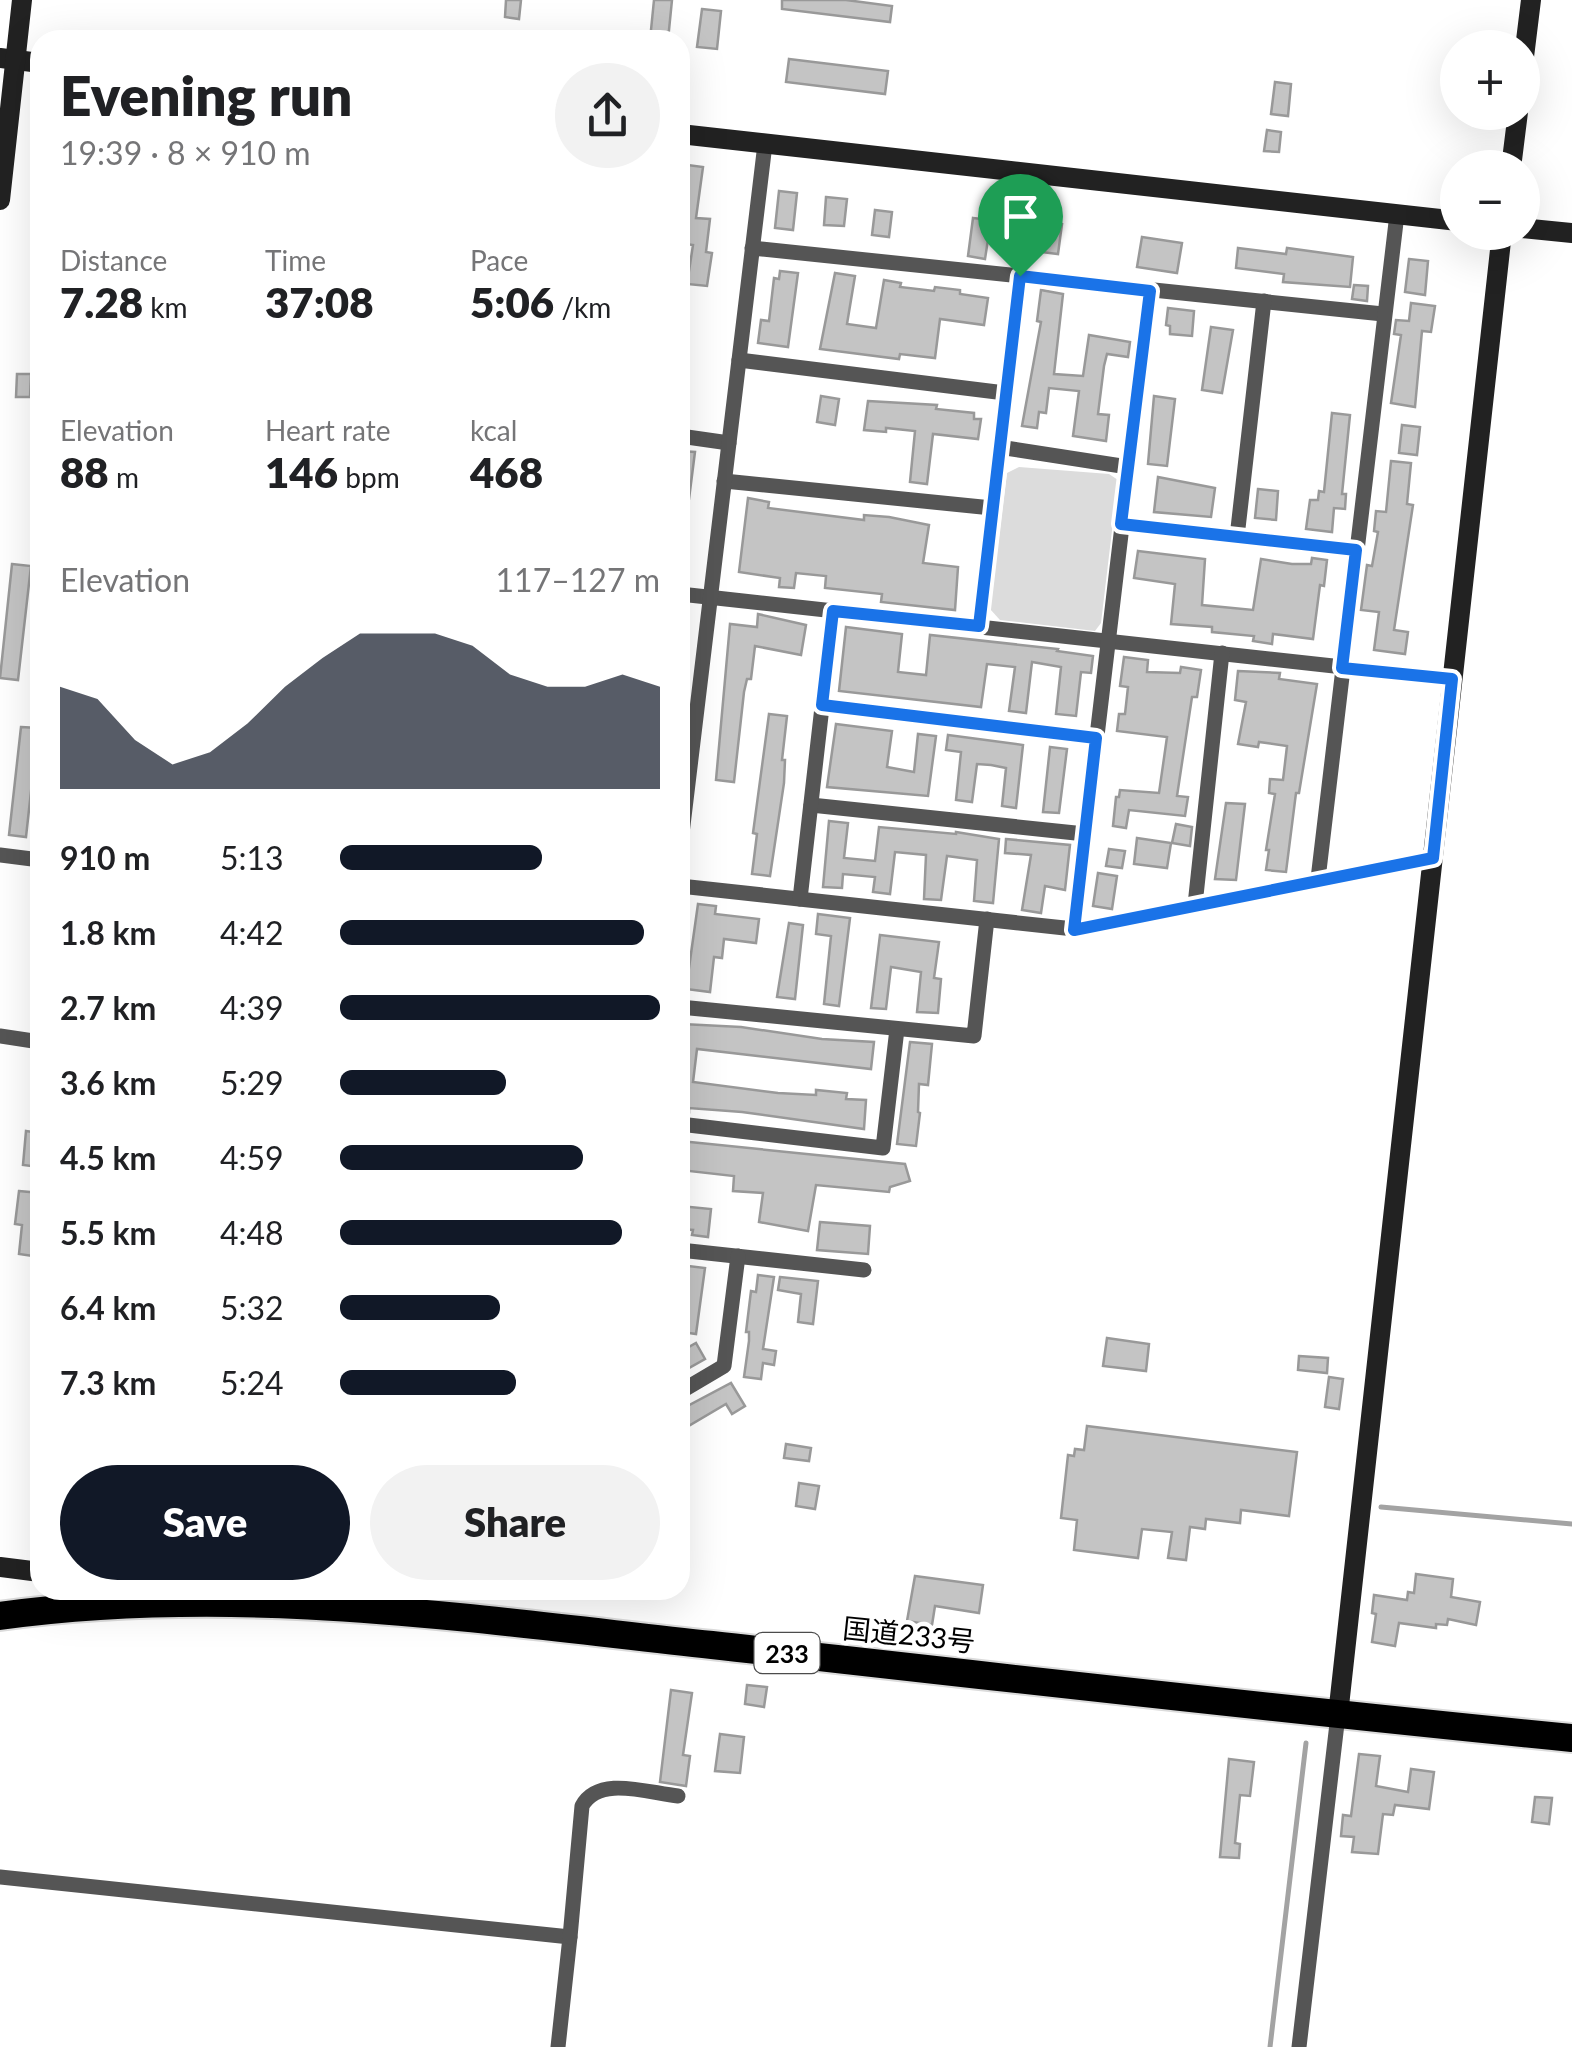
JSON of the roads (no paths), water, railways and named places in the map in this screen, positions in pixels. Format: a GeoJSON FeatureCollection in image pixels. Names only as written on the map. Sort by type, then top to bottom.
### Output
{"type":"FeatureCollection","features":[{"type":"Feature","properties":{"kind":"highway","name":"国道233号"},"geometry":{"type":"LineString","coordinates":[[0,1616],[126,1600]]}},
{"type":"Feature","properties":{"kind":"highway","name":"国道233号"},"geometry":{"type":"LineString","coordinates":[[362,1600],[1338,1715],[1572,1738]]}},
{"type":"Feature","properties":{"kind":"street"},"geometry":{"type":"LineString","coordinates":[[0,200],[8,59],[22,0]]}},
{"type":"Feature","properties":{"kind":"street"},"geometry":{"type":"LineString","coordinates":[[1527,30],[1530,0]]}},
{"type":"Feature","properties":{"kind":"street"},"geometry":{"type":"LineString","coordinates":[[690,135],[1440,219]]}},
{"type":"Feature","properties":{"kind":"street"},"geometry":{"type":"LineString","coordinates":[[690,713],[710,598],[765,144]]}},
{"type":"Feature","properties":{"kind":"street"},"geometry":{"type":"LineString","coordinates":[[979,626],[1032,172]]}},
{"type":"Feature","properties":{"kind":"street"},"geometry":{"type":"LineString","coordinates":[[1318,879],[1397,214]]}},
{"type":"Feature","properties":{"kind":"street"},"geometry":{"type":"LineString","coordinates":[[1540,230],[1572,233]]}},
{"type":"Feature","properties":{"kind":"street"},"geometry":{"type":"LineString","coordinates":[[752,248],[1383,314]]}},
{"type":"Feature","properties":{"kind":"street"},"geometry":{"type":"LineString","coordinates":[[1299,2047],[1431,898],[1500,250]]}},
{"type":"Feature","properties":{"kind":"street"},"geometry":{"type":"LineString","coordinates":[[1074,930],[1150,291]]}},
{"type":"Feature","properties":{"kind":"street"},"geometry":{"type":"LineString","coordinates":[[1236,536],[1264,301]]}},
{"type":"Feature","properties":{"kind":"street"},"geometry":{"type":"LineString","coordinates":[[739,360],[1005,393]]}},
{"type":"Feature","properties":{"kind":"street"},"geometry":{"type":"LineString","coordinates":[[690,437],[729,443]]}},
{"type":"Feature","properties":{"kind":"street"},"geometry":{"type":"LineString","coordinates":[[999,447],[1128,466]]}},
{"type":"Feature","properties":{"kind":"street"},"geometry":{"type":"LineString","coordinates":[[724,480],[992,508]]}},
{"type":"Feature","properties":{"kind":"street"},"geometry":{"type":"LineString","coordinates":[[1121,524],[1356,550]]}},
{"type":"Feature","properties":{"kind":"street"},"geometry":{"type":"LineString","coordinates":[[690,595],[1452,679]]}},
{"type":"Feature","properties":{"kind":"street"},"geometry":{"type":"LineString","coordinates":[[800,899],[833,611]]}},
{"type":"Feature","properties":{"kind":"street"},"geometry":{"type":"LineString","coordinates":[[1195,905],[1222,653]]}},
{"type":"Feature","properties":{"kind":"street"},"geometry":{"type":"LineString","coordinates":[[822,705],[1096,738]]}},
{"type":"Feature","properties":{"kind":"street"},"geometry":{"type":"LineString","coordinates":[[810,806],[1085,834]]}},
{"type":"Feature","properties":{"kind":"street"},"geometry":{"type":"LineString","coordinates":[[0,855],[30,859]]}},
{"type":"Feature","properties":{"kind":"street"},"geometry":{"type":"LineString","coordinates":[[690,887],[1074,930],[1433,858]]}},
{"type":"Feature","properties":{"kind":"street"},"geometry":{"type":"LineString","coordinates":[[690,1008],[974,1036],[987,919]]}},
{"type":"Feature","properties":{"kind":"street"},"geometry":{"type":"LineString","coordinates":[[690,1125],[882,1148],[896,1029]]}},
{"type":"Feature","properties":{"kind":"street"},"geometry":{"type":"LineString","coordinates":[[0,1036],[30,1040]]}},
{"type":"Feature","properties":{"kind":"street"},"geometry":{"type":"LineString","coordinates":[[690,1251],[864,1270]]}},
{"type":"Feature","properties":{"kind":"street"},"geometry":{"type":"LineString","coordinates":[[690,1386],[724,1366],[738,1256]]}},
{"type":"Feature","properties":{"kind":"street"},"geometry":{"type":"LineString","coordinates":[[0,1567],[30,1571]]}},
{"type":"Feature","properties":{"kind":"street"},"geometry":{"type":"LineString","coordinates":[[558,2047],[582,1806],[588,1796],[604,1788],[678,1796]]}},
{"type":"Feature","properties":{"kind":"street"},"geometry":{"type":"LineString","coordinates":[[0,1877],[570,1936]]}},
{"type":"Feature","properties":{"kind":"waterway"},"geometry":{"type":"LineString","coordinates":[[1381,1507],[1572,1524]]}},
{"type":"Feature","properties":{"kind":"waterway"},"geometry":{"type":"LineString","coordinates":[[1270,2047],[1306,1743]]}}]}
